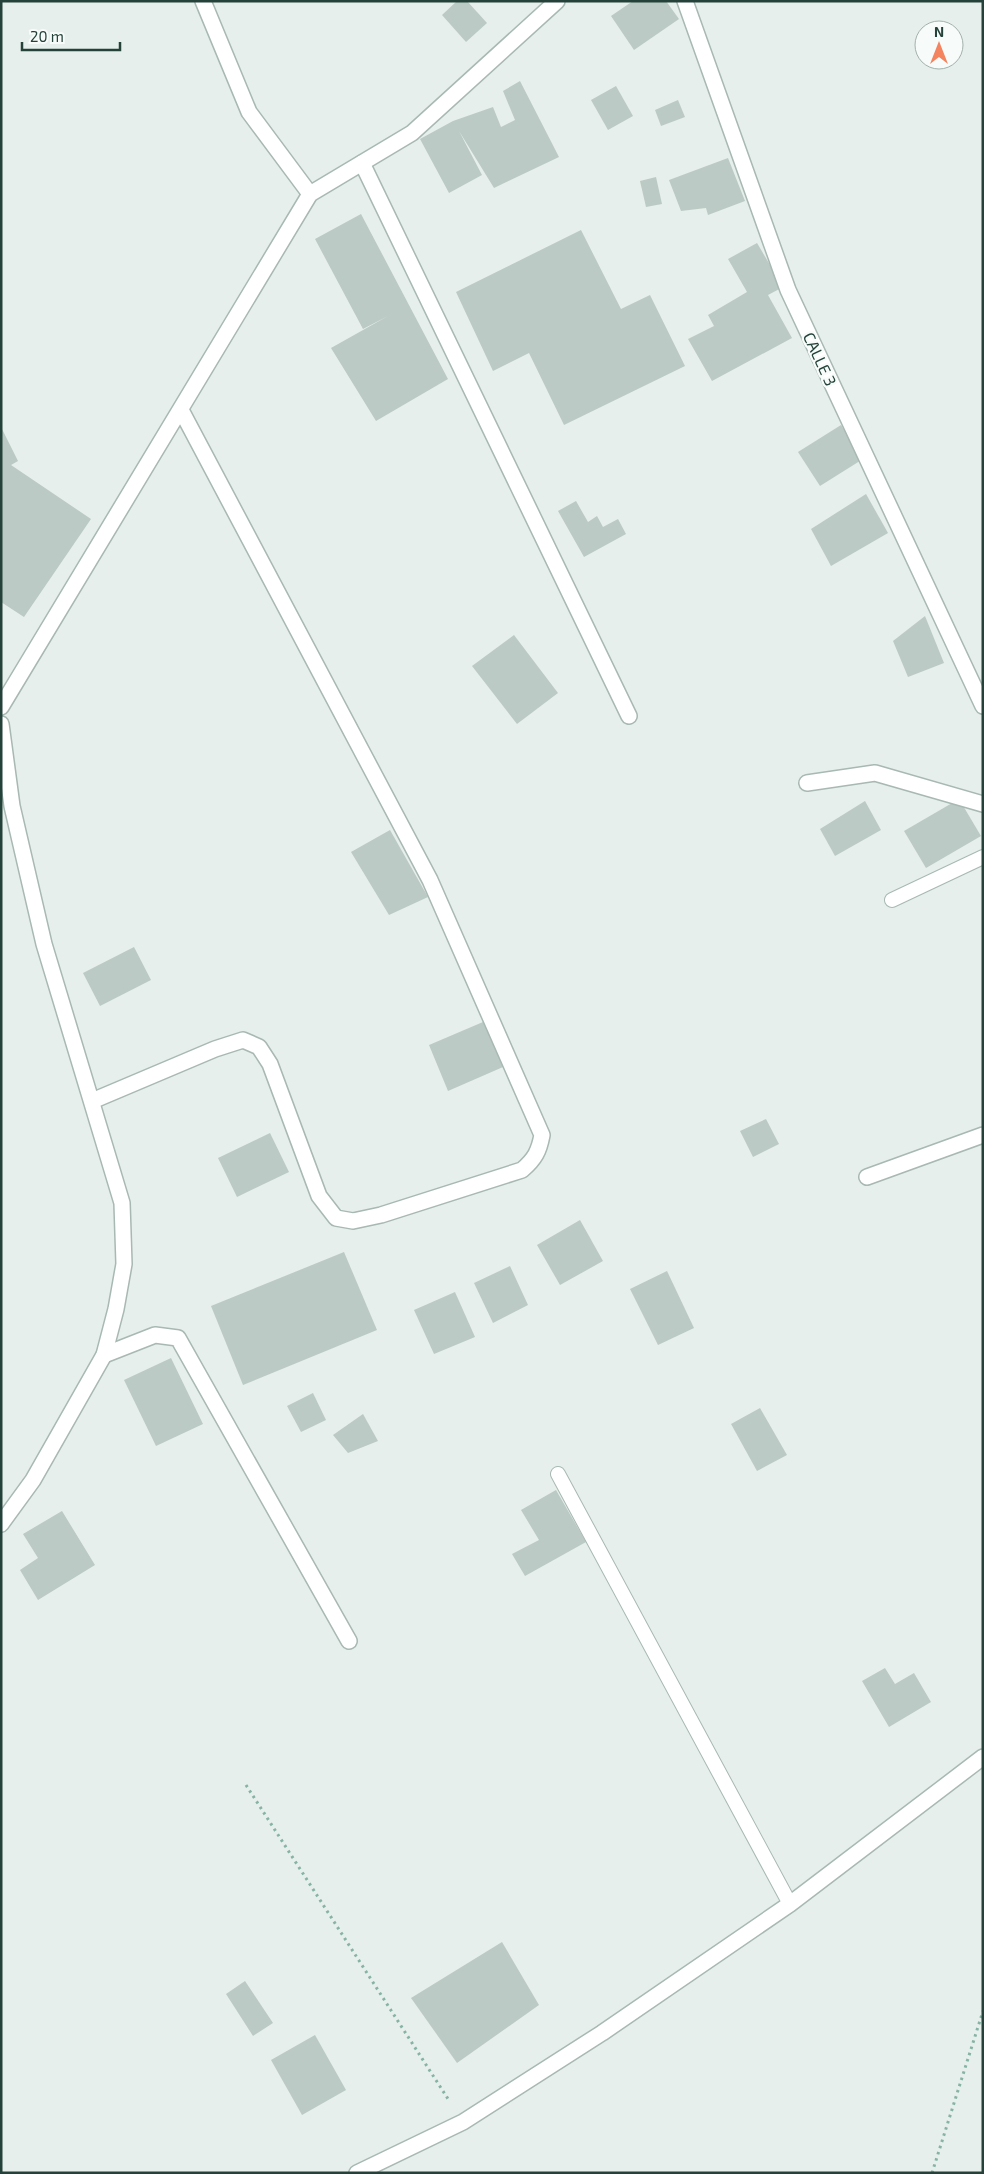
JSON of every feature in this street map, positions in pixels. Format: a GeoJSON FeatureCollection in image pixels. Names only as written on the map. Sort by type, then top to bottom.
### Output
{"type":"FeatureCollection","features":[{"type":"Feature","properties":{"kind":"street"},"geometry":{"type":"LineString","coordinates":[[203,1],[249,112],[310,194]]}},
{"type":"Feature","properties":{"kind":"street"},"geometry":{"type":"LineString","coordinates":[[1,707],[310,194],[412,132],[557,1]]}},
{"type":"Feature","properties":{"kind":"street","name":"CALLE 3"},"geometry":{"type":"LineString","coordinates":[[685,1],[788,290],[983,706]]}},
{"type":"Feature","properties":{"kind":"street"},"geometry":{"type":"LineString","coordinates":[[362,163],[629,716]]}},
{"type":"Feature","properties":{"kind":"street"},"geometry":{"type":"LineString","coordinates":[[92,1101],[215,1048],[243,1040],[259,1047],[270,1064],[319,1196],[336,1218],[353,1221],[381,1216],[522,1170],[533,1161],[538,1153],[542,1135],[430,880],[180,410]]}},
{"type":"Feature","properties":{"kind":"street"},"geometry":{"type":"LineString","coordinates":[[1,724],[12,806],[42,935],[122,1202],[124,1264],[116,1309],[104,1355],[32,1480],[1,1524]]}},
{"type":"Feature","properties":{"kind":"street"},"geometry":{"type":"LineString","coordinates":[[807,783],[875,773],[983,804]]}},
{"type":"Feature","properties":{"kind":"street"},"geometry":{"type":"LineString","coordinates":[[867,1177],[983,1134]]}},
{"type":"Feature","properties":{"kind":"street"},"geometry":{"type":"LineString","coordinates":[[104,1355],[155,1335],[178,1338],[349,1641]]}},
{"type":"Feature","properties":{"kind":"street"},"geometry":{"type":"LineString","coordinates":[[357,2173],[463,2122],[602,2033],[790,1904],[983,1757]]}},
{"type":"Feature","properties":{"kind":"lane"},"geometry":{"type":"LineString","coordinates":[[892,900],[983,857]]}},
{"type":"Feature","properties":{"kind":"lane"},"geometry":{"type":"LineString","coordinates":[[558,1474],[790,1904]]}},
{"type":"Feature","properties":{"kind":"path"},"geometry":{"type":"LineString","coordinates":[[246,1785],[436,2079]]}},
{"type":"Feature","properties":{"kind":"path"},"geometry":{"type":"LineString","coordinates":[[932,2173],[983,2011]]}},
{"type":"Feature","properties":{"kind":"building"},"geometry":{"type":"Polygon","coordinates":[[[457,1],[467,1],[487,23],[466,42],[442,15],[457,1]]]}},
{"type":"Feature","properties":{"kind":"building"},"geometry":{"type":"Polygon","coordinates":[[[633,1],[666,1],[679,19],[634,50],[611,16],[633,1]]]}},
{"type":"Feature","properties":{"kind":"building"},"geometry":{"type":"Polygon","coordinates":[[[520,81],[559,157],[494,188],[459,131],[482,175],[449,193],[420,139],[453,121],[493,107],[501,127],[515,120],[503,91],[520,81]]]}},
{"type":"Feature","properties":{"kind":"building"},"geometry":{"type":"Polygon","coordinates":[[[616,86],[633,116],[608,130],[591,100],[616,86]]]}},
{"type":"Feature","properties":{"kind":"building"},"geometry":{"type":"Polygon","coordinates":[[[678,100],[685,117],[661,126],[655,110],[678,100]]]}},
{"type":"Feature","properties":{"kind":"building"},"geometry":{"type":"Polygon","coordinates":[[[728,158],[745,201],[708,215],[706,208],[681,211],[669,180],[728,158]]]}},
{"type":"Feature","properties":{"kind":"building"},"geometry":{"type":"Polygon","coordinates":[[[656,177],[662,204],[646,207],[640,181],[656,177]]]}},
{"type":"Feature","properties":{"kind":"building"},"geometry":{"type":"Polygon","coordinates":[[[361,214],[448,379],[376,421],[331,348],[388,316],[363,329],[315,239],[361,214]]]}},
{"type":"Feature","properties":{"kind":"building"},"geometry":{"type":"Polygon","coordinates":[[[581,230],[621,309],[650,295],[685,366],[564,425],[529,353],[493,371],[456,292],[581,230]]]}},
{"type":"Feature","properties":{"kind":"building"},"geometry":{"type":"Polygon","coordinates":[[[757,243],[783,287],[768,295],[792,338],[712,381],[688,339],[714,326],[708,315],[747,292],[728,259],[757,243]]]}},
{"type":"Feature","properties":{"kind":"building"},"geometry":{"type":"Polygon","coordinates":[[[841,425],[863,459],[820,486],[798,452],[841,425]]]}},
{"type":"Feature","properties":{"kind":"building"},"geometry":{"type":"Polygon","coordinates":[[[1,427],[18,461],[11,465],[91,519],[24,617],[1,602],[1,427]]]}},
{"type":"Feature","properties":{"kind":"building"},"geometry":{"type":"Polygon","coordinates":[[[866,494],[888,533],[831,566],[811,529],[866,494]]]}},
{"type":"Feature","properties":{"kind":"building"},"geometry":{"type":"Polygon","coordinates":[[[576,501],[588,522],[597,516],[603,527],[618,519],[626,534],[584,557],[558,511],[576,501]]]}},
{"type":"Feature","properties":{"kind":"building"},"geometry":{"type":"Polygon","coordinates":[[[925,616],[944,663],[908,677],[893,641],[925,616]]]}},
{"type":"Feature","properties":{"kind":"building"},"geometry":{"type":"Polygon","coordinates":[[[514,635],[558,693],[517,724],[472,666],[514,635]]]}},
{"type":"Feature","properties":{"kind":"building"},"geometry":{"type":"Polygon","coordinates":[[[959,799],[981,836],[926,868],[904,831],[959,799]]]}},
{"type":"Feature","properties":{"kind":"building"},"geometry":{"type":"Polygon","coordinates":[[[865,801],[881,830],[835,856],[820,829],[865,801]]]}},
{"type":"Feature","properties":{"kind":"building"},"geometry":{"type":"Polygon","coordinates":[[[390,830],[428,897],[389,915],[351,852],[390,830]]]}},
{"type":"Feature","properties":{"kind":"building"},"geometry":{"type":"Polygon","coordinates":[[[134,947],[151,980],[100,1006],[83,973],[134,947]]]}},
{"type":"Feature","properties":{"kind":"building"},"geometry":{"type":"Polygon","coordinates":[[[483,1022],[503,1067],[448,1091],[429,1045],[483,1022]]]}},
{"type":"Feature","properties":{"kind":"building"},"geometry":{"type":"Polygon","coordinates":[[[766,1119],[779,1144],[753,1157],[740,1131],[766,1119]]]}},
{"type":"Feature","properties":{"kind":"building"},"geometry":{"type":"Polygon","coordinates":[[[270,1133],[289,1172],[237,1197],[218,1158],[270,1133]]]}},
{"type":"Feature","properties":{"kind":"building"},"geometry":{"type":"Polygon","coordinates":[[[580,1220],[603,1261],[560,1285],[537,1245],[580,1220]]]}},
{"type":"Feature","properties":{"kind":"building"},"geometry":{"type":"Polygon","coordinates":[[[344,1252],[377,1330],[243,1385],[211,1306],[344,1252]]]}},
{"type":"Feature","properties":{"kind":"building"},"geometry":{"type":"Polygon","coordinates":[[[510,1266],[528,1305],[493,1323],[474,1283],[510,1266]]]}},
{"type":"Feature","properties":{"kind":"building"},"geometry":{"type":"Polygon","coordinates":[[[667,1271],[694,1328],[658,1345],[630,1289],[667,1271]]]}},
{"type":"Feature","properties":{"kind":"building"},"geometry":{"type":"Polygon","coordinates":[[[455,1292],[475,1337],[434,1354],[414,1310],[455,1292]]]}},
{"type":"Feature","properties":{"kind":"building"},"geometry":{"type":"Polygon","coordinates":[[[171,1358],[203,1424],[156,1446],[124,1380],[171,1358]]]}},
{"type":"Feature","properties":{"kind":"building"},"geometry":{"type":"Polygon","coordinates":[[[313,1393],[326,1420],[301,1432],[287,1406],[313,1393]]]}},
{"type":"Feature","properties":{"kind":"building"},"geometry":{"type":"Polygon","coordinates":[[[760,1408],[787,1455],[757,1471],[731,1424],[760,1408]]]}},
{"type":"Feature","properties":{"kind":"building"},"geometry":{"type":"Polygon","coordinates":[[[363,1414],[378,1441],[348,1453],[333,1435],[363,1414]]]}},
{"type":"Feature","properties":{"kind":"building"},"geometry":{"type":"Polygon","coordinates":[[[556,1490],[586,1542],[525,1576],[512,1554],[539,1540],[521,1510],[556,1490]]]}},
{"type":"Feature","properties":{"kind":"building"},"geometry":{"type":"Polygon","coordinates":[[[62,1511],[95,1565],[38,1600],[20,1570],[38,1558],[23,1534],[62,1511]]]}},
{"type":"Feature","properties":{"kind":"building"},"geometry":{"type":"Polygon","coordinates":[[[885,1668],[895,1684],[914,1673],[931,1702],[889,1727],[862,1681],[885,1668]]]}},
{"type":"Feature","properties":{"kind":"building"},"geometry":{"type":"Polygon","coordinates":[[[502,1942],[539,2005],[457,2063],[411,1998],[502,1942]]]}},
{"type":"Feature","properties":{"kind":"building"},"geometry":{"type":"Polygon","coordinates":[[[245,1981],[273,2023],[253,2036],[226,1994],[245,1981]]]}},
{"type":"Feature","properties":{"kind":"building"},"geometry":{"type":"Polygon","coordinates":[[[315,2035],[346,2090],[302,2115],[271,2060],[315,2035]]]}}]}
